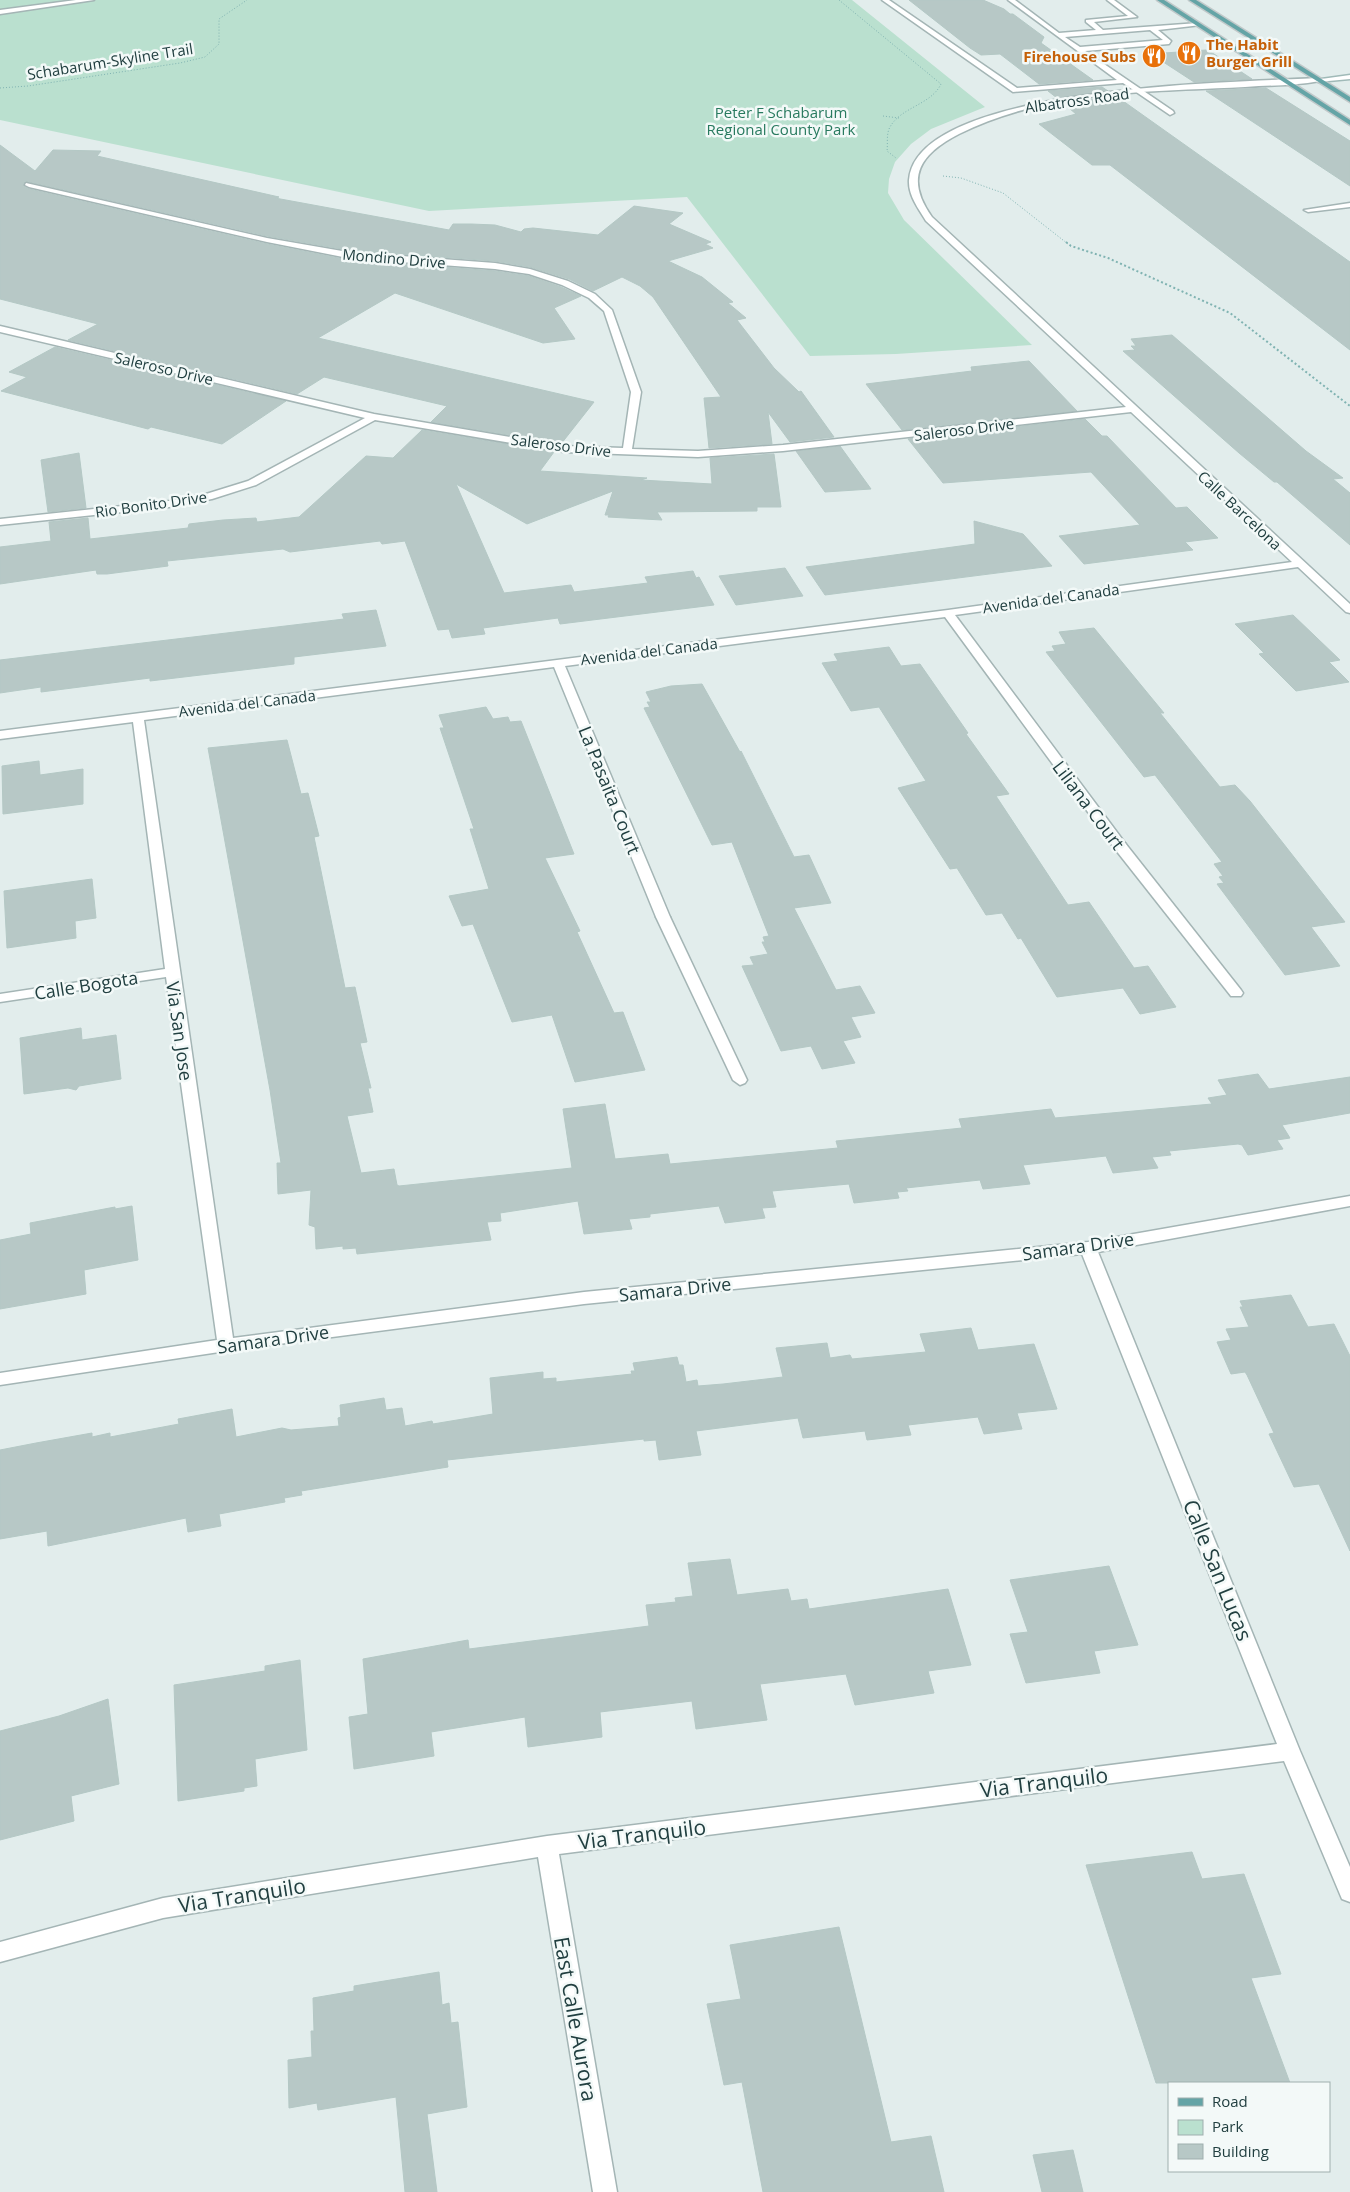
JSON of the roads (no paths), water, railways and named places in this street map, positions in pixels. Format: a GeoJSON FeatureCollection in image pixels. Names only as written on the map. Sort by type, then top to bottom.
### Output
{"type":"FeatureCollection","features":[{"type":"Feature","properties":{"kind":"main road"},"geometry":{"type":"LineString","coordinates":[[1160,0],[1350,123]]}},
{"type":"Feature","properties":{"kind":"main road"},"geometry":{"type":"LineString","coordinates":[[1192,0],[1350,100]]}},
{"type":"Feature","properties":{"kind":"street"},"geometry":{"type":"LineString","coordinates":[[0,12],[90,0]]}},
{"type":"Feature","properties":{"kind":"street"},"geometry":{"type":"LineString","coordinates":[[885,0],[1016,90],[1126,81]]}},
{"type":"Feature","properties":{"kind":"street"},"geometry":{"type":"LineString","coordinates":[[1010,0],[1170,113]]}},
{"type":"Feature","properties":{"kind":"street"},"geometry":{"type":"LineString","coordinates":[[1102,32],[1088,21],[1134,17],[1110,0]]}},
{"type":"Feature","properties":{"kind":"street"},"geometry":{"type":"LineString","coordinates":[[1058,35],[1198,24]]}},
{"type":"Feature","properties":{"kind":"street"},"geometry":{"type":"LineString","coordinates":[[1079,49],[1169,42],[1151,28]]}},
{"type":"Feature","properties":{"kind":"street","name":"Albatross Road"},"geometry":{"type":"LineString","coordinates":[[1131,409],[929,219],[917,202],[913,187],[914,174],[926,153],[932,147],[968,125],[1022,107],[1057,100],[1140,91],[1350,77]]}},
{"type":"Feature","properties":{"kind":"street","name":"Mondino Drive"},"geometry":{"type":"LineString","coordinates":[[29,185],[268,240],[348,255],[495,266],[530,272],[565,283],[592,296],[608,310],[636,392],[627,452]]}},
{"type":"Feature","properties":{"kind":"street"},"geometry":{"type":"LineString","coordinates":[[1308,210],[1350,205]]}},
{"type":"Feature","properties":{"kind":"street","name":"Saleroso Drive"},"geometry":{"type":"LineString","coordinates":[[0,329],[374,417],[564,449],[698,454],[783,448],[1131,409]]}},
{"type":"Feature","properties":{"kind":"street","name":"Calle Barcelona"},"geometry":{"type":"LineString","coordinates":[[1131,409],[1350,610]]}},
{"type":"Feature","properties":{"kind":"street","name":"Rio Bonito Drive"},"geometry":{"type":"LineString","coordinates":[[0,522],[168,504],[208,497],[252,484],[374,417]]}},
{"type":"Feature","properties":{"kind":"street","name":"Avenida del Canada"},"geometry":{"type":"LineString","coordinates":[[0,735],[948,613],[1298,564]]}},
{"type":"Feature","properties":{"kind":"street","name":"Liliana Court"},"geometry":{"type":"LineString","coordinates":[[948,613],[1120,846],[1236,993]]}},
{"type":"Feature","properties":{"kind":"street","name":"La Pasaita Court"},"geometry":{"type":"LineString","coordinates":[[558,663],[663,917],[740,1080]]}},
{"type":"Feature","properties":{"kind":"street","name":"Via San Jose"},"geometry":{"type":"LineString","coordinates":[[138,717],[172,972],[226,1345]]}},
{"type":"Feature","properties":{"kind":"street","name":"Calle Bogota"},"geometry":{"type":"LineString","coordinates":[[0,998],[172,972]]}},
{"type":"Feature","properties":{"kind":"street","name":"Samara Drive"},"geometry":{"type":"LineString","coordinates":[[0,1379],[226,1345],[584,1298],[1088,1248],[1350,1201]]}},
{"type":"Feature","properties":{"kind":"street","name":"Calle San Lucas"},"geometry":{"type":"LineString","coordinates":[[1088,1248],[1290,1751],[1350,1892]]}},
{"type":"Feature","properties":{"kind":"street","name":"Via Tranquilo"},"geometry":{"type":"LineString","coordinates":[[0,1952],[163,1908],[548,1846],[1290,1751]]}},
{"type":"Feature","properties":{"kind":"street","name":"East Calle Aurora"},"geometry":{"type":"LineString","coordinates":[[548,1846],[605,2192]]}},
{"type":"Feature","properties":{"kind":"place","name":"The Habit Burger Grill"},"geometry":{"type":"Point","coordinates":[1189,53]}},
{"type":"Feature","properties":{"kind":"place","name":"Firehouse Subs"},"geometry":{"type":"Point","coordinates":[1154,56]}},
{"type":"Feature","properties":{"kind":"park label","name":"Peter F Schabarum Regional County Park"},"geometry":{"type":"Point","coordinates":[781,120]}}]}
